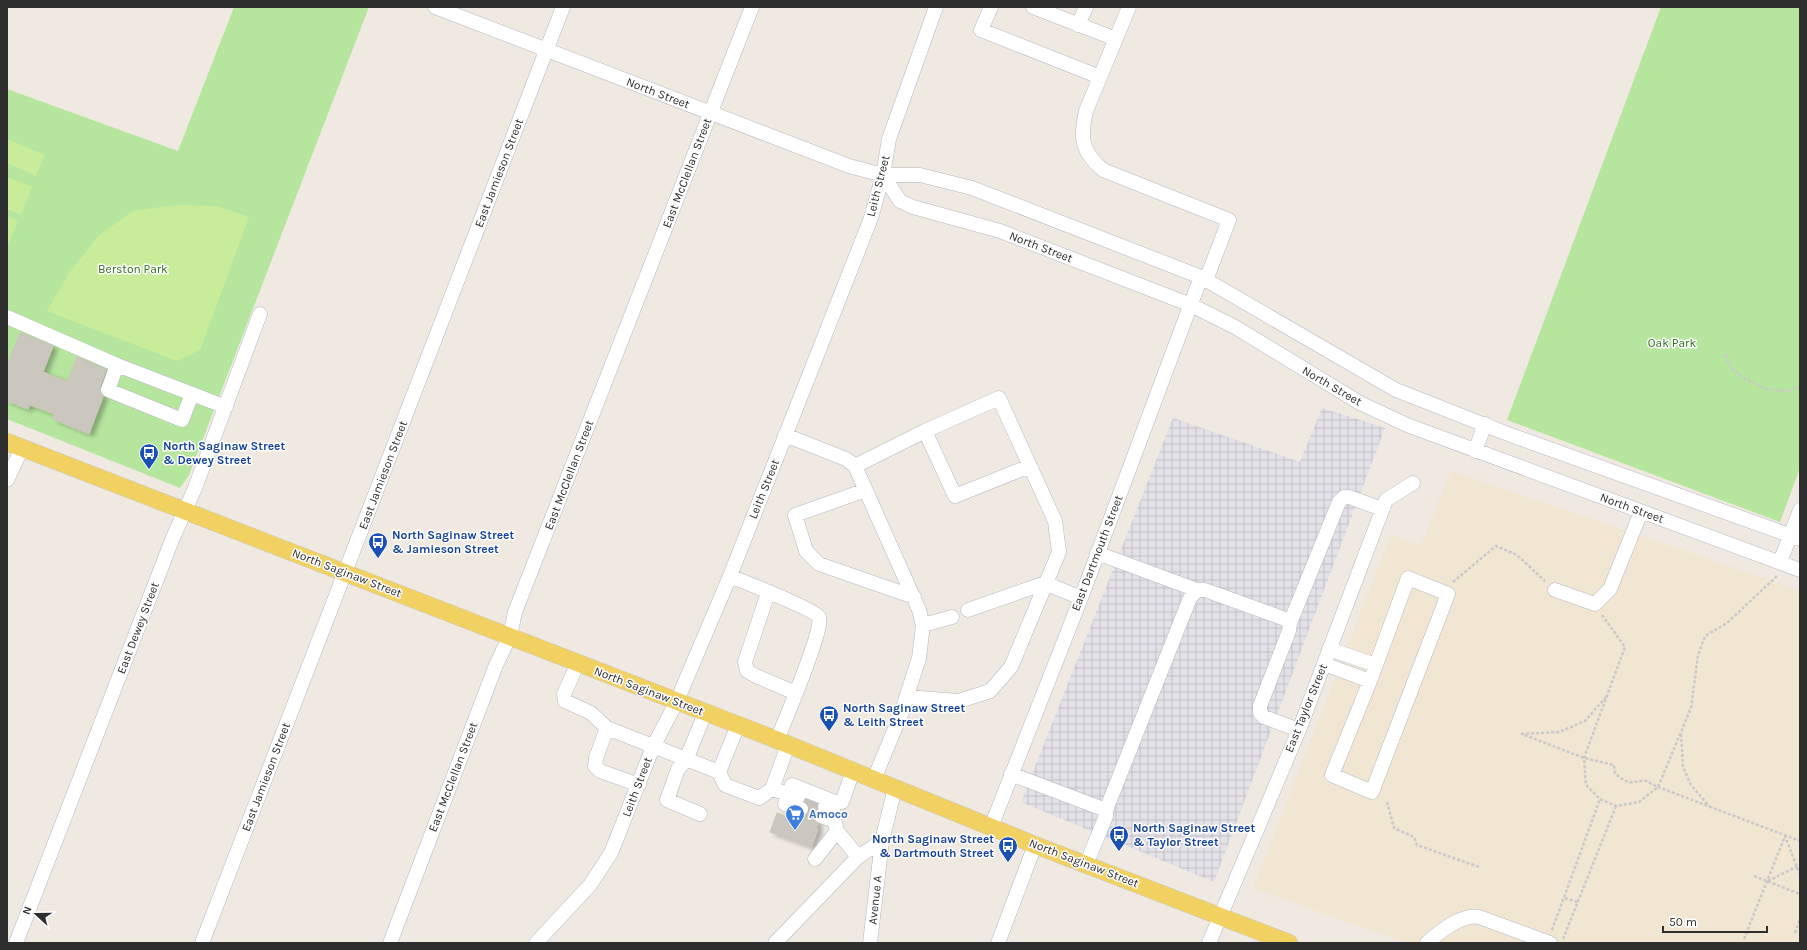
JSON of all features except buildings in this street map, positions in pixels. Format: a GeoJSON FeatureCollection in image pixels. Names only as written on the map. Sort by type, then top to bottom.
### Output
{"type":"FeatureCollection","features":[{"type":"Feature","properties":{"kind":"main road","name":"North Saginaw Street"},"geometry":{"type":"LineString","coordinates":[[14,445],[186,510],[706,712],[874,778],[1035,845],[1289,943]]}},
{"type":"Feature","properties":{"kind":"street","name":"North Street"},"geometry":{"type":"LineString","coordinates":[[435,7],[849,166],[883,175],[920,175],[972,188],[1204,279],[1396,390],[1795,537]]}},
{"type":"Feature","properties":{"kind":"street","name":"East Jamieson Street"},"geometry":{"type":"LineString","coordinates":[[202,943],[563,7]]}},
{"type":"Feature","properties":{"kind":"street","name":"East McClellan Street"},"geometry":{"type":"LineString","coordinates":[[390,943],[496,665],[510,636],[515,612],[752,7]]}},
{"type":"Feature","properties":{"kind":"street","name":"Leith Street"},"geometry":{"type":"LineString","coordinates":[[536,943],[590,885],[611,853],[653,747],[677,701],[730,576],[871,218],[883,175],[889,139],[936,7]]}},
{"type":"Feature","properties":{"kind":"street"},"geometry":{"type":"LineString","coordinates":[[991,7],[981,30],[1100,77],[1129,7]]}},
{"type":"Feature","properties":{"kind":"street"},"geometry":{"type":"LineString","coordinates":[[1033,7],[1116,39]]}},
{"type":"Feature","properties":{"kind":"street"},"geometry":{"type":"LineString","coordinates":[[1078,25],[1086,7]]}},
{"type":"Feature","properties":{"kind":"street","name":"East Dartmouth Street"},"geometry":{"type":"LineString","coordinates":[[990,827],[1080,598],[1190,305],[1204,279],[1229,220],[1103,170],[1091,160],[1084,144],[1082,128],[1086,111],[1100,77]]}},
{"type":"Feature","properties":{"kind":"street","name":"North Street"},"geometry":{"type":"LineString","coordinates":[[883,175],[900,201],[913,207],[1000,231],[1190,305],[1235,328],[1360,403],[1407,425],[1800,570]]}},
{"type":"Feature","properties":{"kind":"street","name":"East Dewey Street"},"geometry":{"type":"LineString","coordinates":[[16,943],[172,540],[186,510],[226,407],[260,314]]}},
{"type":"Feature","properties":{"kind":"street"},"geometry":{"type":"LineString","coordinates":[[7,317],[118,365],[226,407]]}},
{"type":"Feature","properties":{"kind":"street"},"geometry":{"type":"LineString","coordinates":[[118,365],[108,390],[182,420],[192,394]]}},
{"type":"Feature","properties":{"kind":"street"},"geometry":{"type":"LineString","coordinates":[[855,466],[925,431],[999,398],[1055,521],[1059,552],[1011,667],[990,691],[959,701],[906,697]]}},
{"type":"Feature","properties":{"kind":"street"},"geometry":{"type":"LineString","coordinates":[[1475,451],[1485,424]]}},
{"type":"Feature","properties":{"kind":"street"},"geometry":{"type":"LineString","coordinates":[[925,431],[955,496],[1030,466]]}},
{"type":"Feature","properties":{"kind":"street"},"geometry":{"type":"LineString","coordinates":[[785,436],[846,459],[855,466],[920,610],[923,625],[919,658],[901,714],[874,778]]}},
{"type":"Feature","properties":{"kind":"street"},"geometry":{"type":"LineString","coordinates":[[7,480],[14,445]]}},
{"type":"Feature","properties":{"kind":"street","name":"East Taylor Street"},"geometry":{"type":"LineString","coordinates":[[1209,943],[1219,916],[1299,730],[1382,509],[1386,500],[1413,483]]}},
{"type":"Feature","properties":{"kind":"street"},"geometry":{"type":"LineString","coordinates":[[866,490],[795,515],[806,551],[818,564],[914,597]]}},
{"type":"Feature","properties":{"kind":"street"},"geometry":{"type":"LineString","coordinates":[[1299,730],[1264,717],[1260,713],[1260,706],[1289,631],[1290,623],[1339,502],[1344,497],[1349,497],[1382,509]]}},
{"type":"Feature","properties":{"kind":"street"},"geometry":{"type":"LineString","coordinates":[[1780,562],[1795,537],[1800,510]]}},
{"type":"Feature","properties":{"kind":"street"},"geometry":{"type":"LineString","coordinates":[[1555,590],[1595,604],[1610,589],[1641,512]]}},
{"type":"Feature","properties":{"kind":"street"},"geometry":{"type":"LineString","coordinates":[[1097,553],[1197,590],[1205,590],[1285,619],[1290,623]]}},
{"type":"Feature","properties":{"kind":"street"},"geometry":{"type":"LineString","coordinates":[[578,663],[564,694],[564,701],[591,713],[607,728],[719,772],[725,785],[759,798],[772,789],[796,693],[821,621],[819,616],[805,608],[730,576]]}},
{"type":"Feature","properties":{"kind":"street"},"geometry":{"type":"LineString","coordinates":[[1408,578],[1448,594],[1372,792],[1332,775],[1370,681],[1408,578]]}},
{"type":"Feature","properties":{"kind":"street"},"geometry":{"type":"LineString","coordinates":[[968,610],[1045,584],[1080,598]]}},
{"type":"Feature","properties":{"kind":"street"},"geometry":{"type":"LineString","coordinates":[[1086,865],[1106,816],[1106,810],[1190,598],[1197,590]]}},
{"type":"Feature","properties":{"kind":"street"},"geometry":{"type":"LineString","coordinates":[[768,593],[745,662],[747,671],[796,693]]}},
{"type":"Feature","properties":{"kind":"street"},"geometry":{"type":"LineString","coordinates":[[923,625],[952,616]]}},
{"type":"Feature","properties":{"kind":"street"},"geometry":{"type":"LineString","coordinates":[[1329,649],[1376,665]]}},
{"type":"Feature","properties":{"kind":"street"},"geometry":{"type":"LineString","coordinates":[[1324,664],[1370,681]]}},
{"type":"Feature","properties":{"kind":"street"},"geometry":{"type":"LineString","coordinates":[[700,814],[667,800],[678,769],[686,760],[706,712]]}},
{"type":"Feature","properties":{"kind":"street"},"geometry":{"type":"LineString","coordinates":[[719,772],[738,725]]}},
{"type":"Feature","properties":{"kind":"street"},"geometry":{"type":"LineString","coordinates":[[607,728],[596,758],[595,766],[600,771],[639,785]]}},
{"type":"Feature","properties":{"kind":"street"},"geometry":{"type":"LineString","coordinates":[[828,809],[842,802],[853,771]]}},
{"type":"Feature","properties":{"kind":"street"},"geometry":{"type":"LineString","coordinates":[[1011,774],[1106,810]]}},
{"type":"Feature","properties":{"kind":"street"},"geometry":{"type":"LineString","coordinates":[[803,804],[785,804],[792,785],[828,809],[837,830],[858,857]]}},
{"type":"Feature","properties":{"kind":"street","name":"Avenue A"},"geometry":{"type":"LineString","coordinates":[[870,943],[882,841],[895,788]]}},
{"type":"Feature","properties":{"kind":"street"},"geometry":{"type":"LineString","coordinates":[[772,789],[788,794]]}},
{"type":"Feature","properties":{"kind":"street"},"geometry":{"type":"LineString","coordinates":[[815,859],[837,830]]}},
{"type":"Feature","properties":{"kind":"street"},"geometry":{"type":"LineString","coordinates":[[775,943],[858,857],[882,841]]}},
{"type":"Feature","properties":{"kind":"street"},"geometry":{"type":"LineString","coordinates":[[998,943],[1035,845]]}},
{"type":"Feature","properties":{"kind":"street"},"geometry":{"type":"LineString","coordinates":[[1427,943],[1463,918],[1473,916],[1479,916],[1554,939]]}},
{"type":"Feature","properties":{"kind":"path"},"geometry":{"type":"LineString","coordinates":[[1725,355],[1731,368],[1745,380],[1766,389],[1787,391],[1800,387]]}},
{"type":"Feature","properties":{"kind":"path"},"geometry":{"type":"LineString","coordinates":[[1450,585],[1496,546],[1517,555],[1555,590]]}},
{"type":"Feature","properties":{"kind":"path"},"geometry":{"type":"LineString","coordinates":[[1595,604],[1625,647],[1584,758],[1586,785],[1600,799],[1616,806],[1639,802],[1658,787],[1692,708],[1698,655],[1705,636],[1727,623],[1777,576]]}},
{"type":"Feature","properties":{"kind":"path"},"geometry":{"type":"LineString","coordinates":[[1607,696],[1585,721],[1559,732],[1522,734],[1584,758],[1614,765],[1615,773],[1623,781],[1633,783],[1644,780],[1658,787],[1800,841]]}},
{"type":"Feature","properties":{"kind":"path"},"geometry":{"type":"LineString","coordinates":[[1681,733],[1683,767],[1691,785],[1710,807]]}},
{"type":"Feature","properties":{"kind":"path"},"geometry":{"type":"LineString","coordinates":[[1554,939],[1564,898],[1600,799]]}},
{"type":"Feature","properties":{"kind":"path"},"geometry":{"type":"LineString","coordinates":[[1387,802],[1394,828],[1414,837],[1417,845],[1479,867]]}},
{"type":"Feature","properties":{"kind":"path"},"geometry":{"type":"LineString","coordinates":[[1554,939],[1577,902],[1616,806]]}},
{"type":"Feature","properties":{"kind":"path"},"geometry":{"type":"LineString","coordinates":[[1785,836],[1800,874]]}},
{"type":"Feature","properties":{"kind":"path"},"geometry":{"type":"LineString","coordinates":[[1744,939],[1785,836]]}},
{"type":"Feature","properties":{"kind":"path"},"geometry":{"type":"LineString","coordinates":[[1767,881],[1798,866]]}},
{"type":"Feature","properties":{"kind":"path"},"geometry":{"type":"LineString","coordinates":[[1754,876],[1800,894]]}},
{"type":"Feature","properties":{"kind":"path"},"geometry":{"type":"LineString","coordinates":[[1564,898],[1577,902]]}},
{"type":"Feature","properties":{"kind":"path"},"geometry":{"type":"LineString","coordinates":[[1794,932],[1800,919]]}},
{"type":"Feature","properties":{"kind":"shaded area"},"geometry":{"type":"Polygon","coordinates":[[[1322,408],[1385,428],[1214,882],[1021,802],[1173,418],[1300,462],[1322,408]]]}},
{"type":"Feature","properties":{"kind":"shaded area"},"geometry":{"type":"Polygon","coordinates":[[[1451,471],[1800,590],[1800,943],[1405,943],[1253,888],[1391,535],[1421,546],[1451,471]]]}},
{"type":"Feature","properties":{"kind":"green space","name":"Berston Park"},"geometry":{"type":"Polygon","coordinates":[[[234,7],[369,7],[189,475],[180,488],[7,419],[7,89],[178,151],[234,7]]]}},
{"type":"Feature","properties":{"kind":"green space","name":"Oak Park"},"geometry":{"type":"Polygon","coordinates":[[[1661,7],[1800,7],[1800,468],[1780,522],[1507,420],[1661,7]]]}},
{"type":"Feature","properties":{"kind":"green space"},"geometry":{"type":"Polygon","coordinates":[[[7,139],[45,155],[36,176],[7,163],[7,139]]]}},
{"type":"Feature","properties":{"kind":"green space"},"geometry":{"type":"Polygon","coordinates":[[[7,177],[32,187],[21,215],[7,209],[7,177]]]}},
{"type":"Feature","properties":{"kind":"green space"},"geometry":{"type":"Polygon","coordinates":[[[175,205],[217,206],[249,217],[200,350],[177,361],[47,311],[69,273],[98,236],[133,211],[175,205]]]}},
{"type":"Feature","properties":{"kind":"green space"},"geometry":{"type":"Polygon","coordinates":[[[7,216],[18,220],[7,247],[7,216]]]}},
{"type":"Feature","properties":{"kind":"tunnel"},"geometry":{"type":"LineString","coordinates":[[805,799],[825,807]]}},
{"type":"Feature","properties":{"kind":"tunnel"},"geometry":{"type":"LineString","coordinates":[[801,809],[821,816]]}},
{"type":"Feature","properties":{"kind":"place","name":"North Saginaw Street & Dewey Street"},"geometry":{"type":"Point","coordinates":[149,470]}},
{"type":"Feature","properties":{"kind":"place","name":"North Saginaw Street & Jamieson Street"},"geometry":{"type":"Point","coordinates":[378,559]}},
{"type":"Feature","properties":{"kind":"place","name":"North Saginaw Street & Leith Street"},"geometry":{"type":"Point","coordinates":[829,732]}},
{"type":"Feature","properties":{"kind":"place","name":"Amoco"},"geometry":{"type":"Point","coordinates":[795,831]}},
{"type":"Feature","properties":{"kind":"place","name":"North Saginaw Street & Taylor Street"},"geometry":{"type":"Point","coordinates":[1119,852]}},
{"type":"Feature","properties":{"kind":"place","name":"North Saginaw Street & Dartmouth Street"},"geometry":{"type":"Point","coordinates":[1008,863]}}]}
